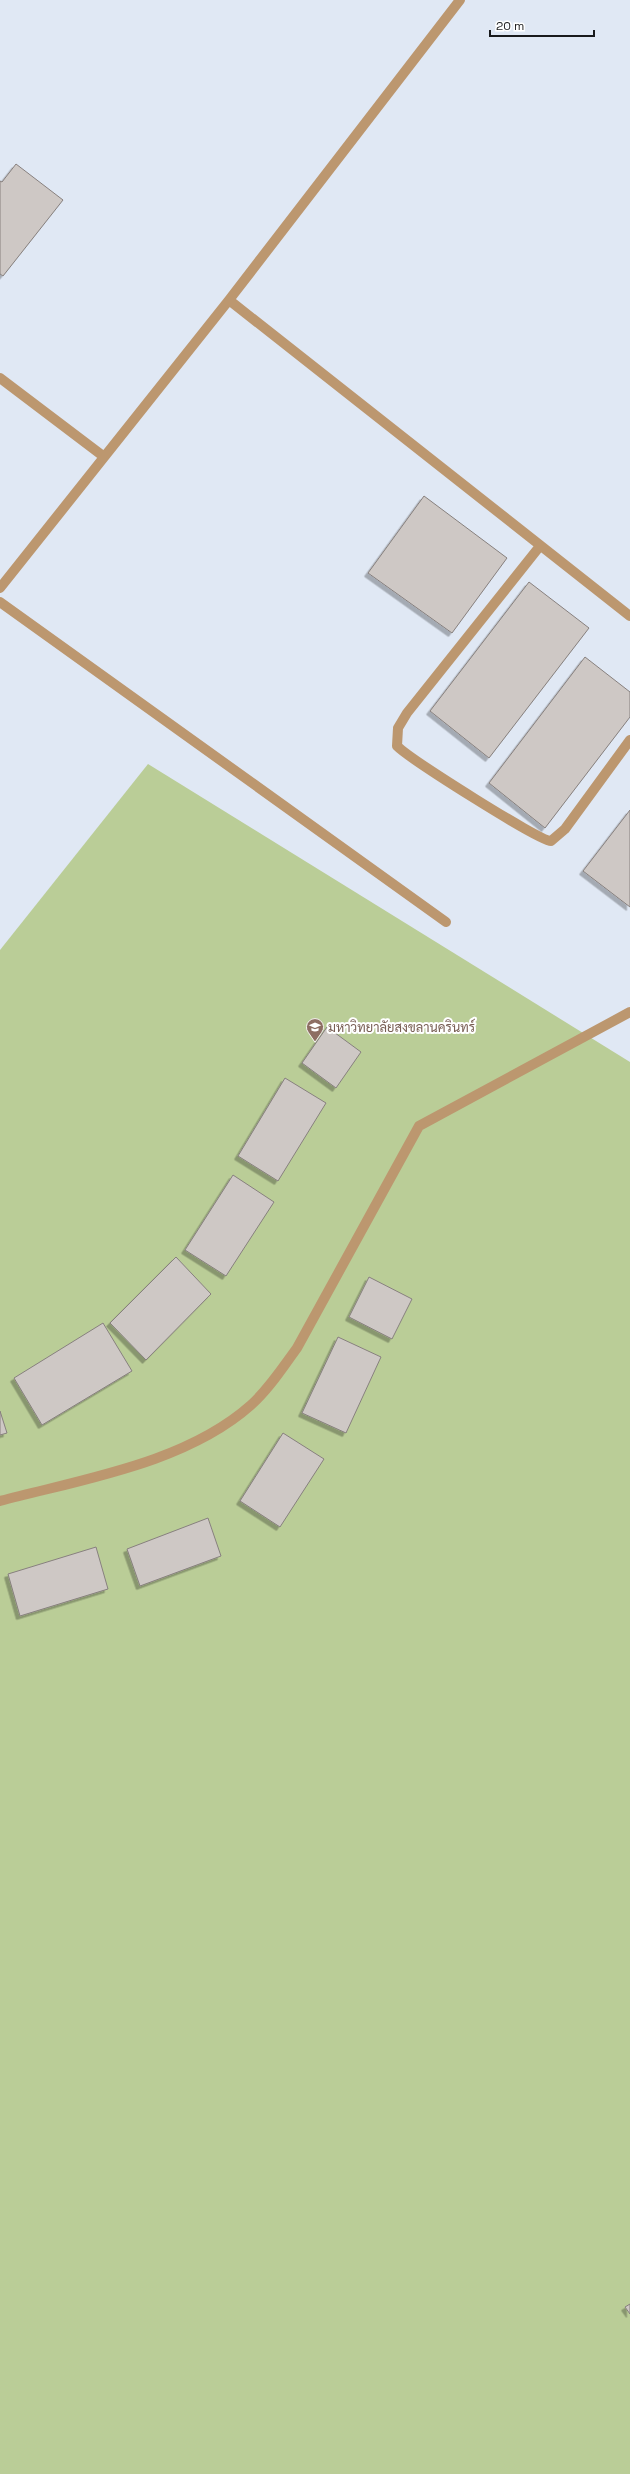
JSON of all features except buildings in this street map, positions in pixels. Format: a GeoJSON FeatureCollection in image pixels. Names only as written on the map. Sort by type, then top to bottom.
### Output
{"type":"FeatureCollection","features":[{"type":"Feature","properties":{"kind":"street"},"geometry":{"type":"LineString","coordinates":[[0,588],[103,456],[229,300],[460,0]]}},
{"type":"Feature","properties":{"kind":"street"},"geometry":{"type":"LineString","coordinates":[[229,300],[630,616]]}},
{"type":"Feature","properties":{"kind":"street"},"geometry":{"type":"LineString","coordinates":[[0,378],[103,456]]}},
{"type":"Feature","properties":{"kind":"street"},"geometry":{"type":"LineString","coordinates":[[540,546],[407,713],[398,728],[397,746],[406,754],[492,809],[540,838],[551,841],[565,829],[630,740]]}},
{"type":"Feature","properties":{"kind":"street"},"geometry":{"type":"LineString","coordinates":[[0,602],[446,922]]}},
{"type":"Feature","properties":{"kind":"street"},"geometry":{"type":"LineString","coordinates":[[0,1501],[131,1467],[164,1454],[224,1426],[252,1404],[276,1377],[297,1348],[419,1126],[630,1012]]}},
{"type":"Feature","properties":{"kind":"shaded area","name":"มหาวิทยาลัยสงขลานครินทร์"},"geometry":{"type":"Polygon","coordinates":[[[0,0],[630,0],[630,2474],[0,2302],[0,0]]]}},
{"type":"Feature","properties":{"kind":"green space"},"geometry":{"type":"Polygon","coordinates":[[[148,764],[630,1062],[630,2474],[0,2474],[0,950],[148,764]]]}},
{"type":"Feature","properties":{"kind":"place","name":"มหาวิทยาลัยสงขลานครินทร์"},"geometry":{"type":"Point","coordinates":[315,1042]}}]}
